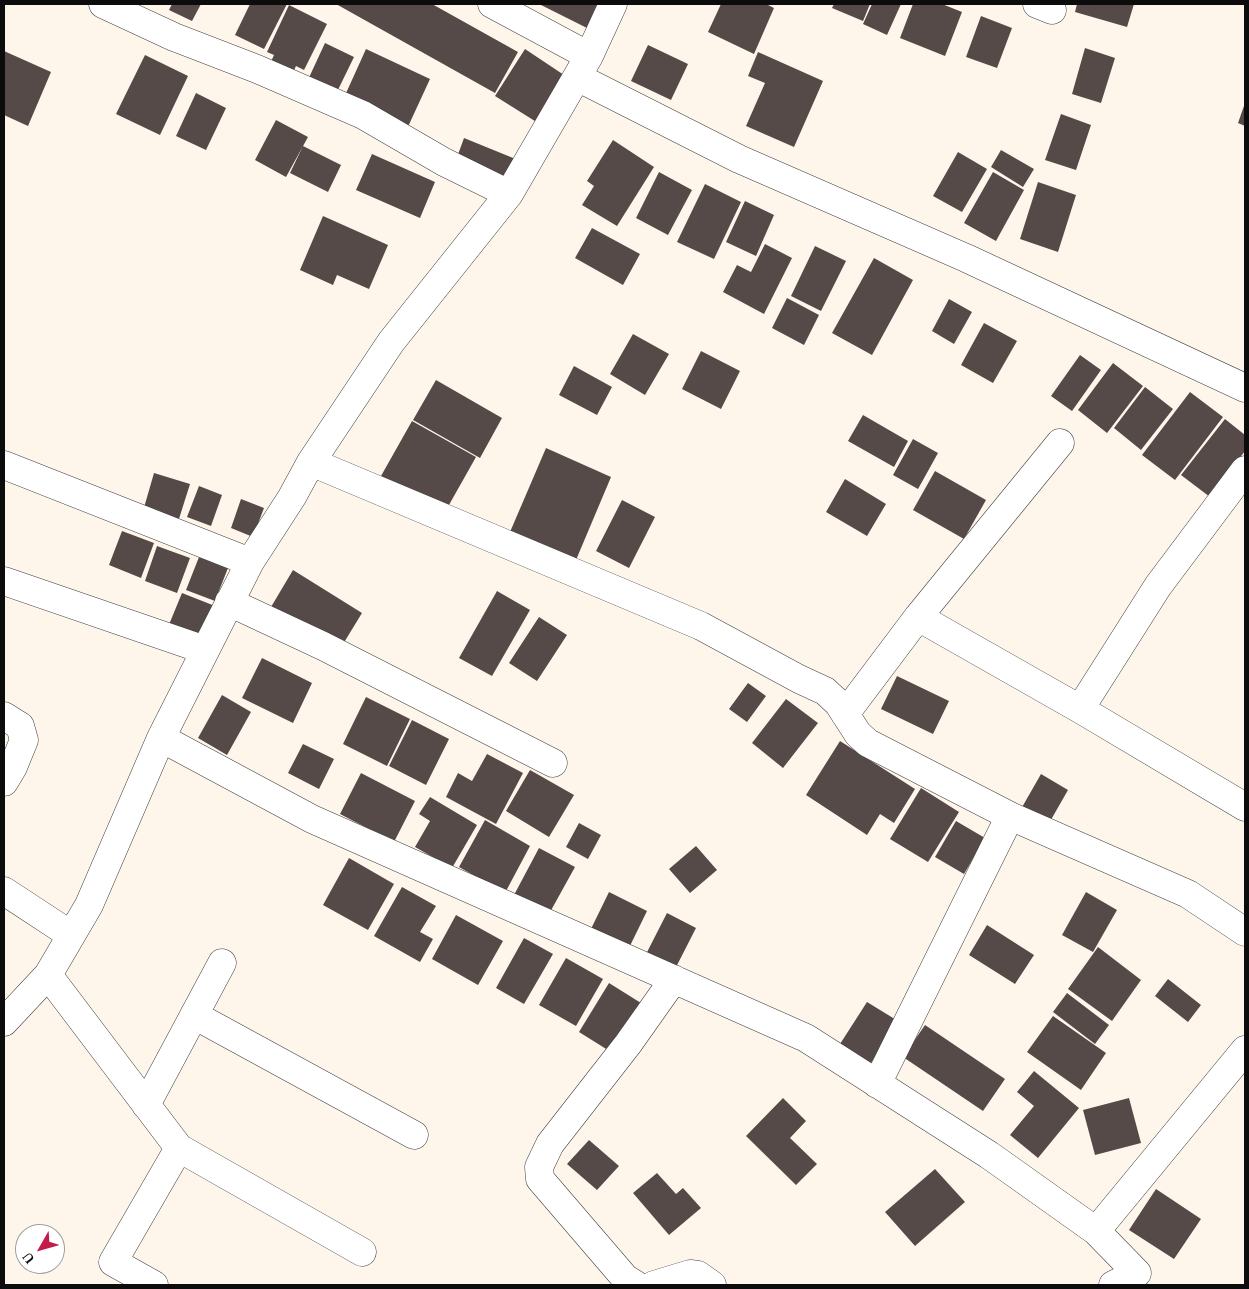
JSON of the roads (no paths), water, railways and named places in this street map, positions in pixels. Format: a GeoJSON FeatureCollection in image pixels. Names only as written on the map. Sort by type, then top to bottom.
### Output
{"type":"FeatureCollection","features":[{"type":"Feature","properties":{"kind":"street"},"geometry":{"type":"LineString","coordinates":[[103,4],[174,37],[266,73],[363,115],[444,162],[509,194]]}},
{"type":"Feature","properties":{"kind":"street"},"geometry":{"type":"LineString","coordinates":[[492,4],[583,66],[739,158],[966,258],[1245,388]]}},
{"type":"Feature","properties":{"kind":"street"},"geometry":{"type":"LineString","coordinates":[[4,1022],[48,975],[89,905],[161,738],[250,562],[312,462],[391,342],[509,194],[583,66],[613,4]]}},
{"type":"Feature","properties":{"kind":"street"},"geometry":{"type":"LineString","coordinates":[[845,714],[918,617],[1060,443]]}},
{"type":"Feature","properties":{"kind":"street"},"geometry":{"type":"LineString","coordinates":[[312,462],[701,626],[824,691],[838,703],[862,740],[1010,816],[1188,894],[1245,932]]}},
{"type":"Feature","properties":{"kind":"street"},"geometry":{"type":"LineString","coordinates":[[4,465],[250,562]]}},
{"type":"Feature","properties":{"kind":"street"},"geometry":{"type":"LineString","coordinates":[[1080,709],[1158,586],[1245,470]]}},
{"type":"Feature","properties":{"kind":"street"},"geometry":{"type":"LineString","coordinates":[[4,581],[205,650]]}},
{"type":"Feature","properties":{"kind":"street"},"geometry":{"type":"LineString","coordinates":[[229,602],[323,646],[553,763]]}},
{"type":"Feature","properties":{"kind":"street"},"geometry":{"type":"LineString","coordinates":[[918,617],[1080,709],[1245,807]]}},
{"type":"Feature","properties":{"kind":"street"},"geometry":{"type":"LineString","coordinates":[[4,716],[20,726],[24,740],[13,767],[4,782]]}},
{"type":"Feature","properties":{"kind":"street"},"geometry":{"type":"LineString","coordinates":[[161,738],[312,819],[806,1038],[989,1154],[1096,1231],[1146,1279]]}},
{"type":"Feature","properties":{"kind":"street"},"geometry":{"type":"LineString","coordinates":[[877,1084],[1010,816]]}},
{"type":"Feature","properties":{"kind":"street"},"geometry":{"type":"LineString","coordinates":[[4,891],[71,935]]}},
{"type":"Feature","properties":{"kind":"street"},"geometry":{"type":"LineString","coordinates":[[146,1105],[222,963]]}},
{"type":"Feature","properties":{"kind":"street"},"geometry":{"type":"LineString","coordinates":[[48,975],[180,1148],[362,1252]]}},
{"type":"Feature","properties":{"kind":"street"},"geometry":{"type":"LineString","coordinates":[[636,1285],[625,1278],[540,1179],[539,1167],[550,1144],[628,1044],[674,979]]}},
{"type":"Feature","properties":{"kind":"street"},"geometry":{"type":"LineString","coordinates":[[194,1016],[414,1134]]}},
{"type":"Feature","properties":{"kind":"street"},"geometry":{"type":"LineString","coordinates":[[1096,1231],[1245,1050]]}},
{"type":"Feature","properties":{"kind":"street"},"geometry":{"type":"LineString","coordinates":[[154,1285],[113,1262],[180,1148]]}},
{"type":"Feature","properties":{"kind":"street"},"geometry":{"type":"LineString","coordinates":[[654,1285],[690,1274],[698,1275],[712,1285]]}},
{"type":"Feature","properties":{"kind":"street"},"geometry":{"type":"LineString","coordinates":[[1112,1285],[1146,1279]]}}]}
